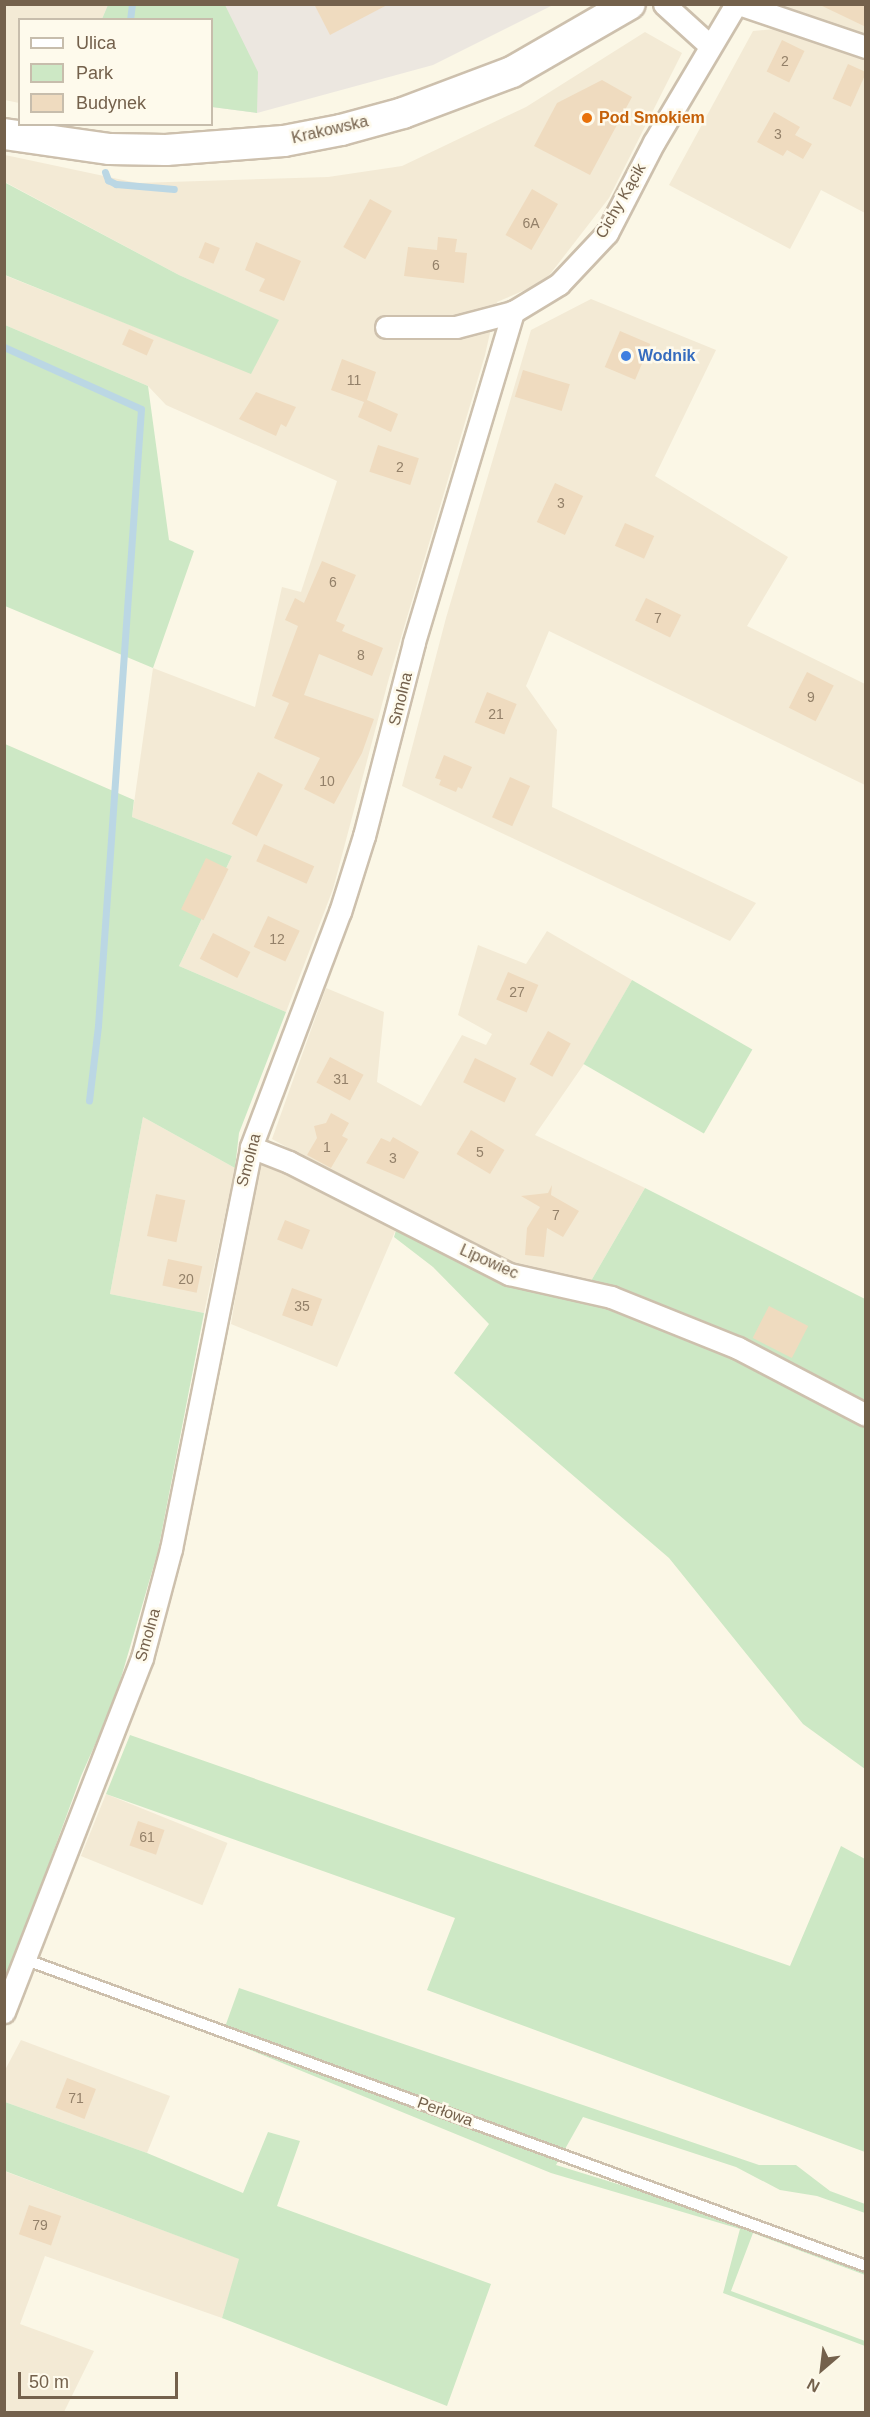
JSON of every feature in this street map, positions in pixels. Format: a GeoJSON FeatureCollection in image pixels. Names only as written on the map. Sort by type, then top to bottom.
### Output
{"type":"FeatureCollection","features":[{"type":"Feature","properties":{"kind":"main road","name":"Krakowska"},"geometry":{"type":"LineString","coordinates":[[4,134],[88,147],[166,150],[284,141],[341,130],[404,113],[512,72],[630,4]]}},
{"type":"Feature","properties":{"kind":"street"},"geometry":{"type":"LineString","coordinates":[[664,4],[709,45]]}},
{"type":"Feature","properties":{"kind":"street"},"geometry":{"type":"LineString","coordinates":[[737,4],[866,47]]}},
{"type":"Feature","properties":{"kind":"street","name":"Cichy Kącik"},"geometry":{"type":"LineString","coordinates":[[386,327],[456,327],[513,312],[559,284],[607,233],[709,45],[737,4]]}},
{"type":"Feature","properties":{"kind":"street","name":"Smolna"},"geometry":{"type":"LineString","coordinates":[[4,2012],[142,1658],[171,1549],[251,1147],[340,912],[364,836],[414,642],[513,312]]}},
{"type":"Feature","properties":{"kind":"street","name":"Lipowiec"},"geometry":{"type":"LineString","coordinates":[[251,1147],[289,1162],[509,1275],[611,1298],[738,1348],[866,1415]]}},
{"type":"Feature","properties":{"kind":"lane","name":"Perłowa"},"geometry":{"type":"LineString","coordinates":[[24,1959],[866,2266]]}},
{"type":"Feature","properties":{"kind":"shaded area"},"geometry":{"type":"Polygon","coordinates":[[[108,4],[553,5],[433,65],[257,113],[213,107],[213,18],[103,18],[108,4]]]}},
{"type":"Feature","properties":{"kind":"shaded area"},"geometry":{"type":"Polygon","coordinates":[[[4,5],[108,5],[102,18],[18,18],[18,103],[5,100],[4,5]]]}},
{"type":"Feature","properties":{"kind":"shaded area"},"geometry":{"type":"Polygon","coordinates":[[[776,5],[865,5],[865,37],[776,5]]]}},
{"type":"Feature","properties":{"kind":"shaded area"},"geometry":{"type":"Polygon","coordinates":[[[785,28],[865,55],[865,213],[821,190],[790,249],[669,185],[753,31],[785,28]]]}},
{"type":"Feature","properties":{"kind":"shaded area"},"geometry":{"type":"Polygon","coordinates":[[[645,32],[682,53],[609,198],[544,282],[497,302],[485,355],[389,678],[333,889],[286,1012],[179,966],[232,856],[132,817],[153,668],[255,707],[282,587],[301,592],[337,481],[166,405],[148,386],[5,325],[4,275],[251,373],[278,320],[179,275],[5,182],[5,155],[137,183],[328,177],[402,166],[526,107],[645,32]]]}},
{"type":"Feature","properties":{"kind":"shaded area"},"geometry":{"type":"Polygon","coordinates":[[[591,299],[716,350],[655,476],[788,557],[747,626],[865,684],[865,785],[549,631],[526,686],[557,730],[552,807],[756,903],[730,941],[402,786],[446,618],[531,330],[591,299]]]}},
{"type":"Feature","properties":{"kind":"shaded area"},"geometry":{"type":"Polygon","coordinates":[[[547,931],[632,980],[584,1064],[535,1135],[645,1188],[591,1281],[488,1258],[272,1139],[326,988],[384,1012],[377,1082],[421,1106],[462,1035],[486,1045],[492,1034],[458,1015],[478,945],[526,964],[547,931]]]}},
{"type":"Feature","properties":{"kind":"shaded area"},"geometry":{"type":"Polygon","coordinates":[[[143,1117],[235,1168],[204,1313],[110,1294],[143,1117]]]}},
{"type":"Feature","properties":{"kind":"shaded area"},"geometry":{"type":"Polygon","coordinates":[[[258,1157],[397,1227],[337,1367],[231,1324],[258,1157]]]}},
{"type":"Feature","properties":{"kind":"shaded area"},"geometry":{"type":"Polygon","coordinates":[[[106,1794],[227,1843],[202,1905],[81,1856],[106,1794]]]}},
{"type":"Feature","properties":{"kind":"shaded area"},"geometry":{"type":"Polygon","coordinates":[[[21,2040],[170,2096],[147,2153],[5,2102],[5,2070],[21,2040]]]}},
{"type":"Feature","properties":{"kind":"shaded area"},"geometry":{"type":"Polygon","coordinates":[[[4,2171],[240,2259],[222,2318],[45,2256],[20,2324],[94,2351],[64,2412],[5,2412],[4,2171]]]}},
{"type":"Feature","properties":{"kind":"green space"},"geometry":{"type":"Polygon","coordinates":[[[108,5],[225,5],[258,72],[257,113],[213,107],[213,18],[102,18],[108,5]]]}},
{"type":"Feature","properties":{"kind":"green space"},"geometry":{"type":"Polygon","coordinates":[[[4,182],[179,275],[279,320],[251,374],[5,275],[4,182]]]}},
{"type":"Feature","properties":{"kind":"green space"},"geometry":{"type":"Polygon","coordinates":[[[5,325],[148,386],[169,540],[194,551],[153,668],[5,606],[5,325]]]}},
{"type":"Feature","properties":{"kind":"green space"},"geometry":{"type":"Polygon","coordinates":[[[5,744],[134,800],[132,817],[232,856],[179,966],[286,1012],[239,1133],[235,1168],[143,1117],[110,1294],[204,1313],[158,1551],[114,1702],[81,1776],[5,1984],[5,744]]]}},
{"type":"Feature","properties":{"kind":"green space"},"geometry":{"type":"Polygon","coordinates":[[[632,980],[752,1050],[704,1134],[584,1064],[632,980]]]}},
{"type":"Feature","properties":{"kind":"green space"},"geometry":{"type":"Polygon","coordinates":[[[645,1188],[865,1299],[865,1407],[731,1338],[591,1281],[645,1188]]]}},
{"type":"Feature","properties":{"kind":"green space"},"geometry":{"type":"Polygon","coordinates":[[[397,1227],[483,1273],[597,1301],[710,1343],[865,1425],[865,1769],[803,1724],[669,1558],[454,1373],[489,1324],[433,1267],[394,1237],[397,1227]]]}},
{"type":"Feature","properties":{"kind":"green space"},"geometry":{"type":"Polygon","coordinates":[[[130,1735],[790,1966],[841,1846],[865,1859],[865,2152],[427,1990],[455,1918],[106,1794],[130,1735]]]}},
{"type":"Feature","properties":{"kind":"green space"},"geometry":{"type":"Polygon","coordinates":[[[239,1988],[759,2165],[796,2165],[830,2191],[865,2204],[865,2213],[817,2196],[780,2190],[736,2167],[583,2117],[556,2165],[741,2222],[865,2270],[865,2275],[753,2233],[731,2291],[865,2341],[865,2346],[723,2293],[740,2229],[551,2173],[221,2038],[239,1988]]]}},
{"type":"Feature","properties":{"kind":"green space"},"geometry":{"type":"Polygon","coordinates":[[[5,2102],[147,2153],[243,2193],[268,2132],[300,2141],[277,2206],[491,2284],[447,2406],[222,2318],[239,2259],[5,2171],[5,2102]]]}},
{"type":"Feature","properties":{"kind":"building"},"geometry":{"type":"Polygon","coordinates":[[[314,4],[389,4],[330,35],[314,4]]]}},
{"type":"Feature","properties":{"kind":"building"},"geometry":{"type":"Polygon","coordinates":[[[818,4],[866,4],[866,27],[818,4]]]}},
{"type":"Feature","properties":{"kind":"building"},"geometry":{"type":"Polygon","coordinates":[[[782,40],[804,51],[789,82],[767,71],[782,40]]]}},
{"type":"Feature","properties":{"kind":"building"},"geometry":{"type":"Polygon","coordinates":[[[848,64],[866,72],[851,107],[833,99],[848,64]]]}},
{"type":"Feature","properties":{"kind":"building"},"geometry":{"type":"Polygon","coordinates":[[[602,80],[632,97],[590,175],[534,146],[557,103],[602,80]]]}},
{"type":"Feature","properties":{"kind":"building"},"geometry":{"type":"Polygon","coordinates":[[[774,112],[800,127],[795,135],[812,144],[803,159],[787,150],[783,156],[757,142],[774,112]]]}},
{"type":"Feature","properties":{"kind":"building"},"geometry":{"type":"Polygon","coordinates":[[[532,189],[558,204],[531,250],[506,235],[532,189]]]}},
{"type":"Feature","properties":{"kind":"building"},"geometry":{"type":"Polygon","coordinates":[[[370,199],[392,211],[365,259],[343,247],[370,199]]]}},
{"type":"Feature","properties":{"kind":"building"},"geometry":{"type":"Polygon","coordinates":[[[438,237],[457,239],[455,252],[467,253],[464,283],[404,276],[408,247],[437,250],[438,237]]]}},
{"type":"Feature","properties":{"kind":"building"},"geometry":{"type":"Polygon","coordinates":[[[205,242],[220,248],[213,264],[199,258],[205,242]]]}},
{"type":"Feature","properties":{"kind":"building"},"geometry":{"type":"Polygon","coordinates":[[[256,242],[301,261],[284,301],[259,291],[265,279],[245,270],[256,242]]]}},
{"type":"Feature","properties":{"kind":"building"},"geometry":{"type":"Polygon","coordinates":[[[129,329],[154,340],[147,356],[122,345],[129,329]]]}},
{"type":"Feature","properties":{"kind":"building"},"geometry":{"type":"Polygon","coordinates":[[[620,331],[650,344],[635,380],[605,367],[620,331]]]}},
{"type":"Feature","properties":{"kind":"building"},"geometry":{"type":"Polygon","coordinates":[[[342,359],[376,372],[367,400],[398,414],[391,432],[358,417],[364,402],[331,390],[342,359]]]}},
{"type":"Feature","properties":{"kind":"building"},"geometry":{"type":"Polygon","coordinates":[[[523,370],[570,384],[562,411],[515,397],[523,370]]]}},
{"type":"Feature","properties":{"kind":"building"},"geometry":{"type":"Polygon","coordinates":[[[256,392],[296,407],[286,427],[281,424],[276,436],[239,419],[256,392]]]}},
{"type":"Feature","properties":{"kind":"building"},"geometry":{"type":"Polygon","coordinates":[[[378,445],[419,458],[410,485],[369,472],[378,445]]]}},
{"type":"Feature","properties":{"kind":"building"},"geometry":{"type":"Polygon","coordinates":[[[555,483],[583,496],[565,535],[537,522],[555,483]]]}},
{"type":"Feature","properties":{"kind":"building"},"geometry":{"type":"Polygon","coordinates":[[[625,523],[654,536],[644,559],[615,546],[625,523]]]}},
{"type":"Feature","properties":{"kind":"building"},"geometry":{"type":"Polygon","coordinates":[[[322,561],[356,575],[336,621],[345,625],[342,631],[383,648],[372,676],[319,654],[304,695],[374,719],[362,753],[334,804],[304,789],[320,758],[274,738],[289,703],[272,696],[298,626],[285,620],[295,598],[304,603],[322,561]]]}},
{"type":"Feature","properties":{"kind":"building"},"geometry":{"type":"Polygon","coordinates":[[[646,598],[681,615],[670,638],[635,620],[646,598]]]}},
{"type":"Feature","properties":{"kind":"building"},"geometry":{"type":"Polygon","coordinates":[[[807,672],[834,686],[816,721],[789,708],[807,672]]]}},
{"type":"Feature","properties":{"kind":"building"},"geometry":{"type":"Polygon","coordinates":[[[487,692],[517,704],[504,735],[475,723],[487,692]]]}},
{"type":"Feature","properties":{"kind":"building"},"geometry":{"type":"Polygon","coordinates":[[[444,755],[472,767],[462,789],[458,787],[456,792],[439,785],[441,780],[435,778],[444,755]]]}},
{"type":"Feature","properties":{"kind":"building"},"geometry":{"type":"Polygon","coordinates":[[[258,772],[283,785],[257,836],[232,824],[258,772]]]}},
{"type":"Feature","properties":{"kind":"building"},"geometry":{"type":"Polygon","coordinates":[[[510,777],[530,786],[512,826],[492,817],[510,777]]]}},
{"type":"Feature","properties":{"kind":"building"},"geometry":{"type":"Polygon","coordinates":[[[264,844],[314,866],[307,884],[256,861],[264,844]]]}},
{"type":"Feature","properties":{"kind":"building"},"geometry":{"type":"Polygon","coordinates":[[[206,858],[228,869],[203,920],[181,909],[206,858]]]}},
{"type":"Feature","properties":{"kind":"building"},"geometry":{"type":"Polygon","coordinates":[[[268,916],[300,931],[285,962],[254,947],[268,916]]]}},
{"type":"Feature","properties":{"kind":"building"},"geometry":{"type":"Polygon","coordinates":[[[213,933],[250,952],[237,978],[200,959],[213,933]]]}},
{"type":"Feature","properties":{"kind":"building"},"geometry":{"type":"Polygon","coordinates":[[[508,972],[538,985],[527,1013],[496,1000],[508,972]]]}},
{"type":"Feature","properties":{"kind":"building"},"geometry":{"type":"Polygon","coordinates":[[[548,1031],[571,1044],[552,1077],[530,1064],[548,1031]]]}},
{"type":"Feature","properties":{"kind":"building"},"geometry":{"type":"Polygon","coordinates":[[[330,1057],[364,1075],[350,1100],[316,1083],[330,1057]]]}},
{"type":"Feature","properties":{"kind":"building"},"geometry":{"type":"Polygon","coordinates":[[[475,1058],[516,1078],[505,1102],[463,1082],[475,1058]]]}},
{"type":"Feature","properties":{"kind":"building"},"geometry":{"type":"Polygon","coordinates":[[[331,1113],[349,1123],[342,1136],[348,1139],[331,1168],[307,1155],[317,1138],[314,1126],[326,1123],[331,1113]]]}},
{"type":"Feature","properties":{"kind":"building"},"geometry":{"type":"Polygon","coordinates":[[[471,1130],[504,1150],[490,1174],[457,1154],[471,1130]]]}},
{"type":"Feature","properties":{"kind":"building"},"geometry":{"type":"Polygon","coordinates":[[[393,1137],[419,1152],[404,1179],[366,1163],[381,1138],[390,1142],[393,1137]]]}},
{"type":"Feature","properties":{"kind":"building"},"geometry":{"type":"Polygon","coordinates":[[[552,1185],[551,1195],[579,1211],[563,1237],[547,1228],[544,1257],[525,1255],[527,1228],[540,1207],[521,1196],[548,1193],[552,1185]]]}},
{"type":"Feature","properties":{"kind":"building"},"geometry":{"type":"Polygon","coordinates":[[[156,1194],[185,1200],[176,1242],[147,1236],[156,1194]]]}},
{"type":"Feature","properties":{"kind":"building"},"geometry":{"type":"Polygon","coordinates":[[[285,1220],[310,1230],[302,1250],[277,1239],[285,1220]]]}},
{"type":"Feature","properties":{"kind":"building"},"geometry":{"type":"Polygon","coordinates":[[[168,1259],[202,1266],[197,1293],[162,1285],[168,1259]]]}},
{"type":"Feature","properties":{"kind":"building"},"geometry":{"type":"Polygon","coordinates":[[[292,1288],[322,1299],[312,1326],[282,1315],[292,1288]]]}},
{"type":"Feature","properties":{"kind":"building"},"geometry":{"type":"Polygon","coordinates":[[[769,1306],[808,1326],[792,1358],[753,1338],[769,1306]]]}},
{"type":"Feature","properties":{"kind":"building"},"geometry":{"type":"Polygon","coordinates":[[[138,1821],[164,1830],[156,1855],[130,1846],[138,1821]]]}},
{"type":"Feature","properties":{"kind":"building"},"geometry":{"type":"Polygon","coordinates":[[[67,2078],[96,2089],[84,2119],[56,2108],[67,2078]]]}},
{"type":"Feature","properties":{"kind":"building"},"geometry":{"type":"Polygon","coordinates":[[[29,2205],[61,2216],[51,2245],[19,2234],[29,2205]]]}},
{"type":"Feature","properties":{"kind":"waterway"},"geometry":{"type":"LineString","coordinates":[[130,18],[132,4]]}},
{"type":"Feature","properties":{"kind":"waterway"},"geometry":{"type":"LineString","coordinates":[[105,172],[108,180],[116,184],[174,189]]}},
{"type":"Feature","properties":{"kind":"waterway"},"geometry":{"type":"LineString","coordinates":[[4,347],[141,409],[98,1026],[89,1100]]}},
{"type":"Feature","properties":{"kind":"place","name":"Pod Smokiem"},"geometry":{"type":"Point","coordinates":[587,118]}},
{"type":"Feature","properties":{"kind":"place","name":"Wodnik"},"geometry":{"type":"Point","coordinates":[626,356]}}]}
